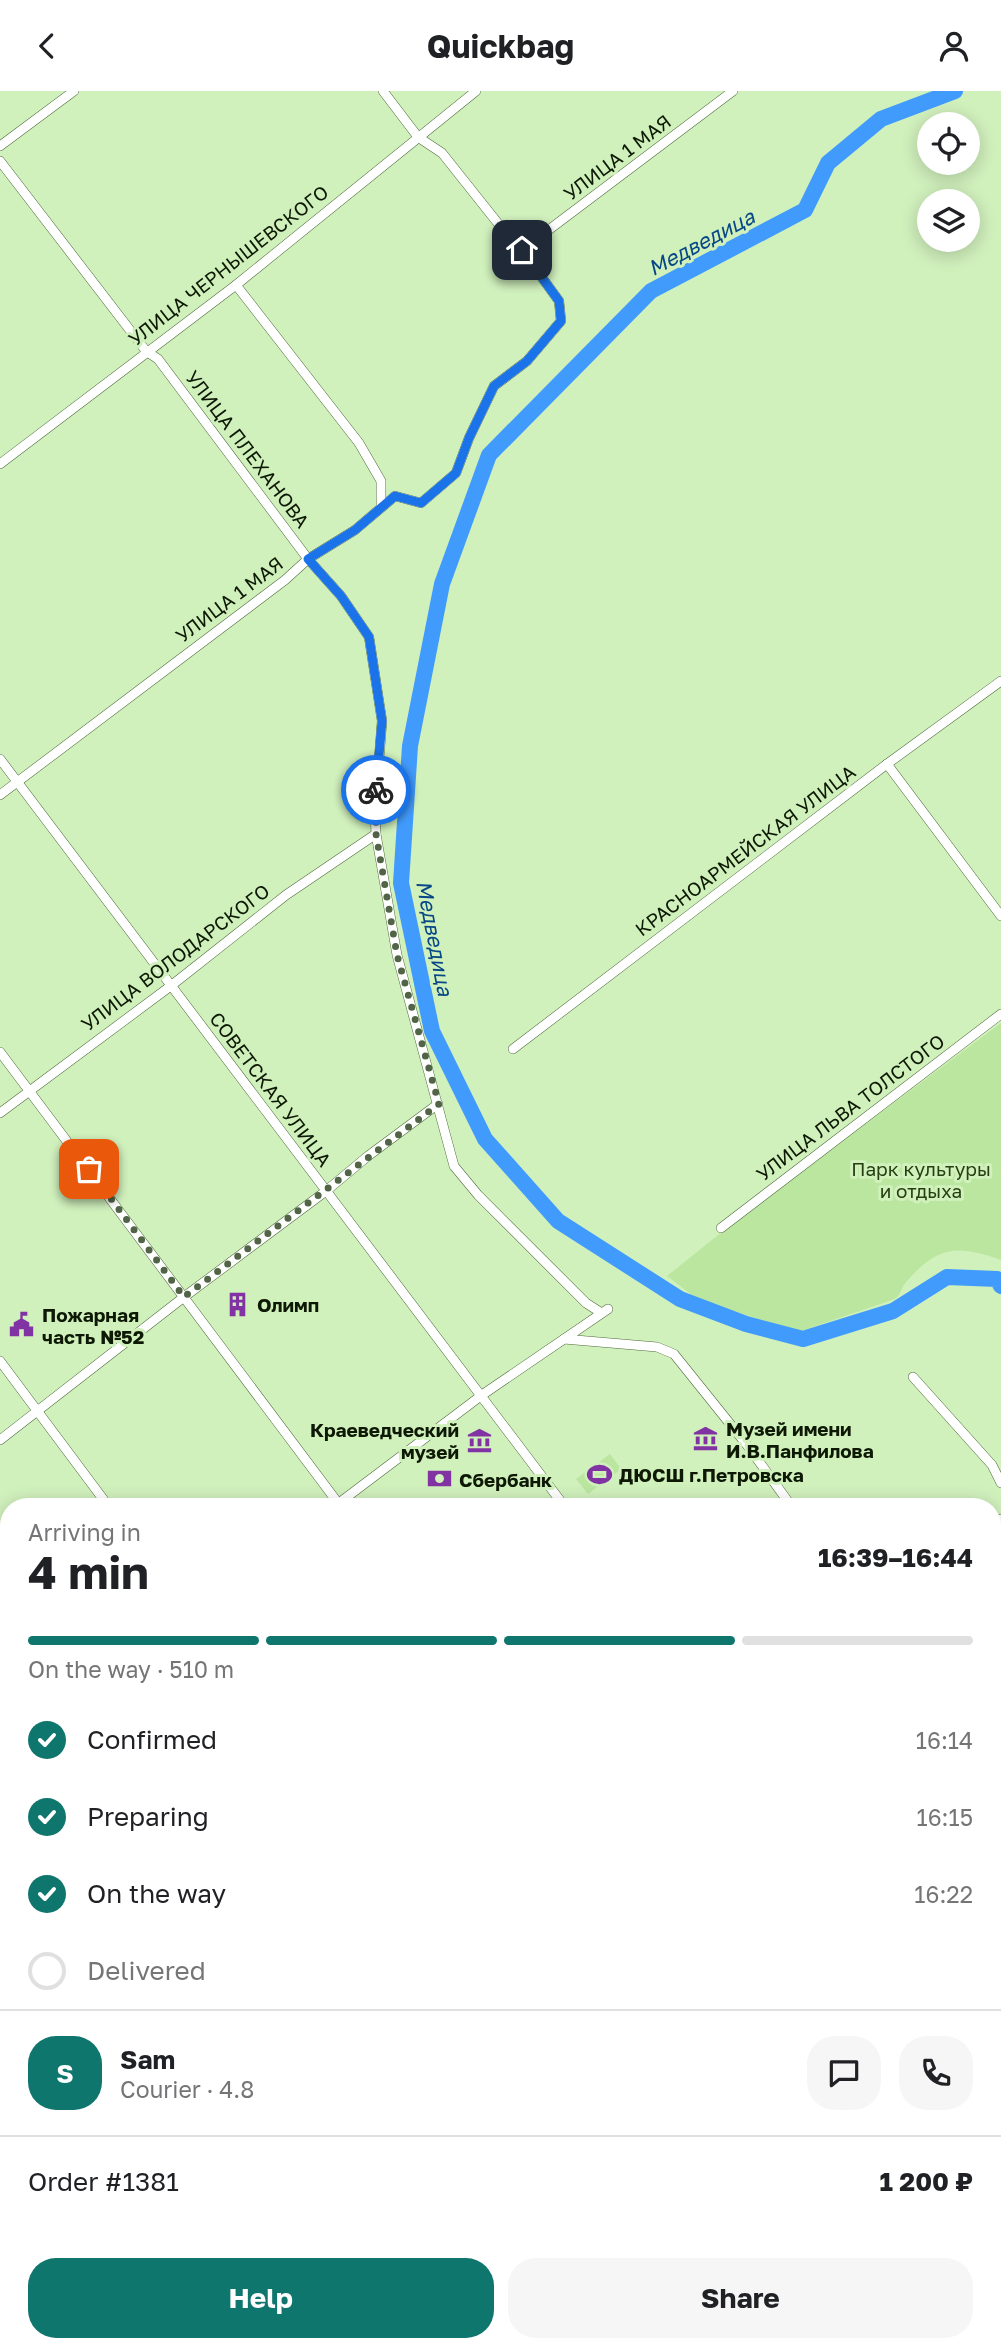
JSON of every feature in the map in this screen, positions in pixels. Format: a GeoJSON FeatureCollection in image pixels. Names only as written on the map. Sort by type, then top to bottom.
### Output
{"type":"FeatureCollection","features":[{"type":"Feature","properties":{"kind":"street"},"geometry":{"type":"LineString","coordinates":[[0,146],[74,91]]}},
{"type":"Feature","properties":{"kind":"street"},"geometry":{"type":"LineString","coordinates":[[381,506],[395,496],[421,503],[456,473],[494,386],[527,361],[561,321],[559,301],[522,250],[442,153],[418,137],[383,91]]}},
{"type":"Feature","properties":{"kind":"street","name":"УЛИЦА ЧЕРНЫШЕВСКОГО"},"geometry":{"type":"LineString","coordinates":[[0,464],[236,285],[476,91]]}},
{"type":"Feature","properties":{"kind":"street","name":"УЛИЦА 1 МАЯ"},"geometry":{"type":"LineString","coordinates":[[522,250],[733,91]]}},
{"type":"Feature","properties":{"kind":"street","name":"УЛИЦА ПЛЕХАНОВА"},"geometry":{"type":"LineString","coordinates":[[0,161],[146,351],[158,359],[308,559],[341,596],[369,637],[382,721],[375,810],[376,834],[397,955],[454,1166],[478,1195],[586,1303],[604,1310],[564,1339]]}},
{"type":"Feature","properties":{"kind":"street"},"geometry":{"type":"LineString","coordinates":[[236,285],[359,443],[381,481],[381,506]]}},
{"type":"Feature","properties":{"kind":"street","name":"УЛИЦА 1 МАЯ"},"geometry":{"type":"LineString","coordinates":[[0,795],[285,580],[308,559],[355,530],[381,506]]}},
{"type":"Feature","properties":{"kind":"street","name":"КРАСНОАРМЕЙСКАЯ УЛИЦА"},"geometry":{"type":"LineString","coordinates":[[513,1049],[887,764],[1001,681]]}},
{"type":"Feature","properties":{"kind":"street","name":"СОВЕТСКАЯ УЛИЦА"},"geometry":{"type":"LineString","coordinates":[[0,759],[558,1498]]}},
{"type":"Feature","properties":{"kind":"street"},"geometry":{"type":"LineString","coordinates":[[887,764],[1001,916]]}},
{"type":"Feature","properties":{"kind":"street","name":"УЛИЦА ВОЛОДАРСКОГО"},"geometry":{"type":"LineString","coordinates":[[0,1113],[172,985],[286,895],[376,834]]}},
{"type":"Feature","properties":{"kind":"street","name":"УЛИЦА ЛЬВА ТОЛСТОГО"},"geometry":{"type":"LineString","coordinates":[[721,1228],[1001,1014]]}},
{"type":"Feature","properties":{"kind":"street"},"geometry":{"type":"LineString","coordinates":[[0,1052],[332,1498]]}},
{"type":"Feature","properties":{"kind":"street"},"geometry":{"type":"LineString","coordinates":[[0,1440],[439,1104]]}},
{"type":"Feature","properties":{"kind":"street"},"geometry":{"type":"LineString","coordinates":[[348,1498],[482,1395],[564,1339],[657,1347],[674,1355],[747,1445],[785,1498]]}},
{"type":"Feature","properties":{"kind":"street"},"geometry":{"type":"LineString","coordinates":[[0,1361],[102,1498]]}},
{"type":"Feature","properties":{"kind":"street"},"geometry":{"type":"LineString","coordinates":[[913,1377],[992,1465],[1001,1483]]}},
{"type":"Feature","properties":{"kind":"green space","name":"Парк культуры и отдыха"},"geometry":{"type":"Polygon","coordinates":[[[1001,1023],[1001,1260],[973,1252],[950,1251],[929,1260],[918,1269],[895,1299],[798,1332],[697,1299],[667,1276],[737,1220],[1001,1023]]]}},
{"type":"Feature","properties":{"kind":"green space","name":"ДЮСШ г.Петровска"},"geometry":{"type":"Polygon","coordinates":[[[610,1454],[621,1469],[588,1494],[576,1479],[610,1454]]]}},
{"type":"Feature","properties":{"kind":"waterway","name":"Медведица"},"geometry":{"type":"LineString","coordinates":[[955,91],[881,119],[828,163],[805,210],[651,291],[489,455],[442,584],[410,746],[401,883],[432,1031],[485,1139],[558,1221],[680,1299],[746,1324],[803,1339],[893,1311],[947,1277],[997,1279],[1001,1286]]}},
{"type":"Feature","properties":{"kind":"way so far"},"geometry":{"type":"LineString","coordinates":[[89,1169],[184,1297],[439,1104],[397,955],[376,834],[376,790]]}},
{"type":"Feature","properties":{"kind":"place","name":"Олимп"},"geometry":{"type":"Point","coordinates":[237,1304]}},
{"type":"Feature","properties":{"kind":"place","name":"Пожарная часть №52"},"geometry":{"type":"Point","coordinates":[22,1325]}},
{"type":"Feature","properties":{"kind":"place","name":"Музей имени И.В.Панфилова"},"geometry":{"type":"Point","coordinates":[706,1439]}},
{"type":"Feature","properties":{"kind":"place","name":"Краеведческий музей"},"geometry":{"type":"Point","coordinates":[479,1440]}},
{"type":"Feature","properties":{"kind":"place","name":"ДЮСШ г.Петровска"},"geometry":{"type":"Point","coordinates":[599,1474]}},
{"type":"Feature","properties":{"kind":"place","name":"Сбербанк"},"geometry":{"type":"Point","coordinates":[439,1479]}},
{"type":"Feature","properties":{"kind":"route"},"geometry":{"type":"LineString","coordinates":[[376,790],[382,721],[369,637],[341,596],[308,559],[355,530],[395,496],[421,503],[456,473],[494,386],[527,361],[561,321],[559,301],[522,250]]}}]}
